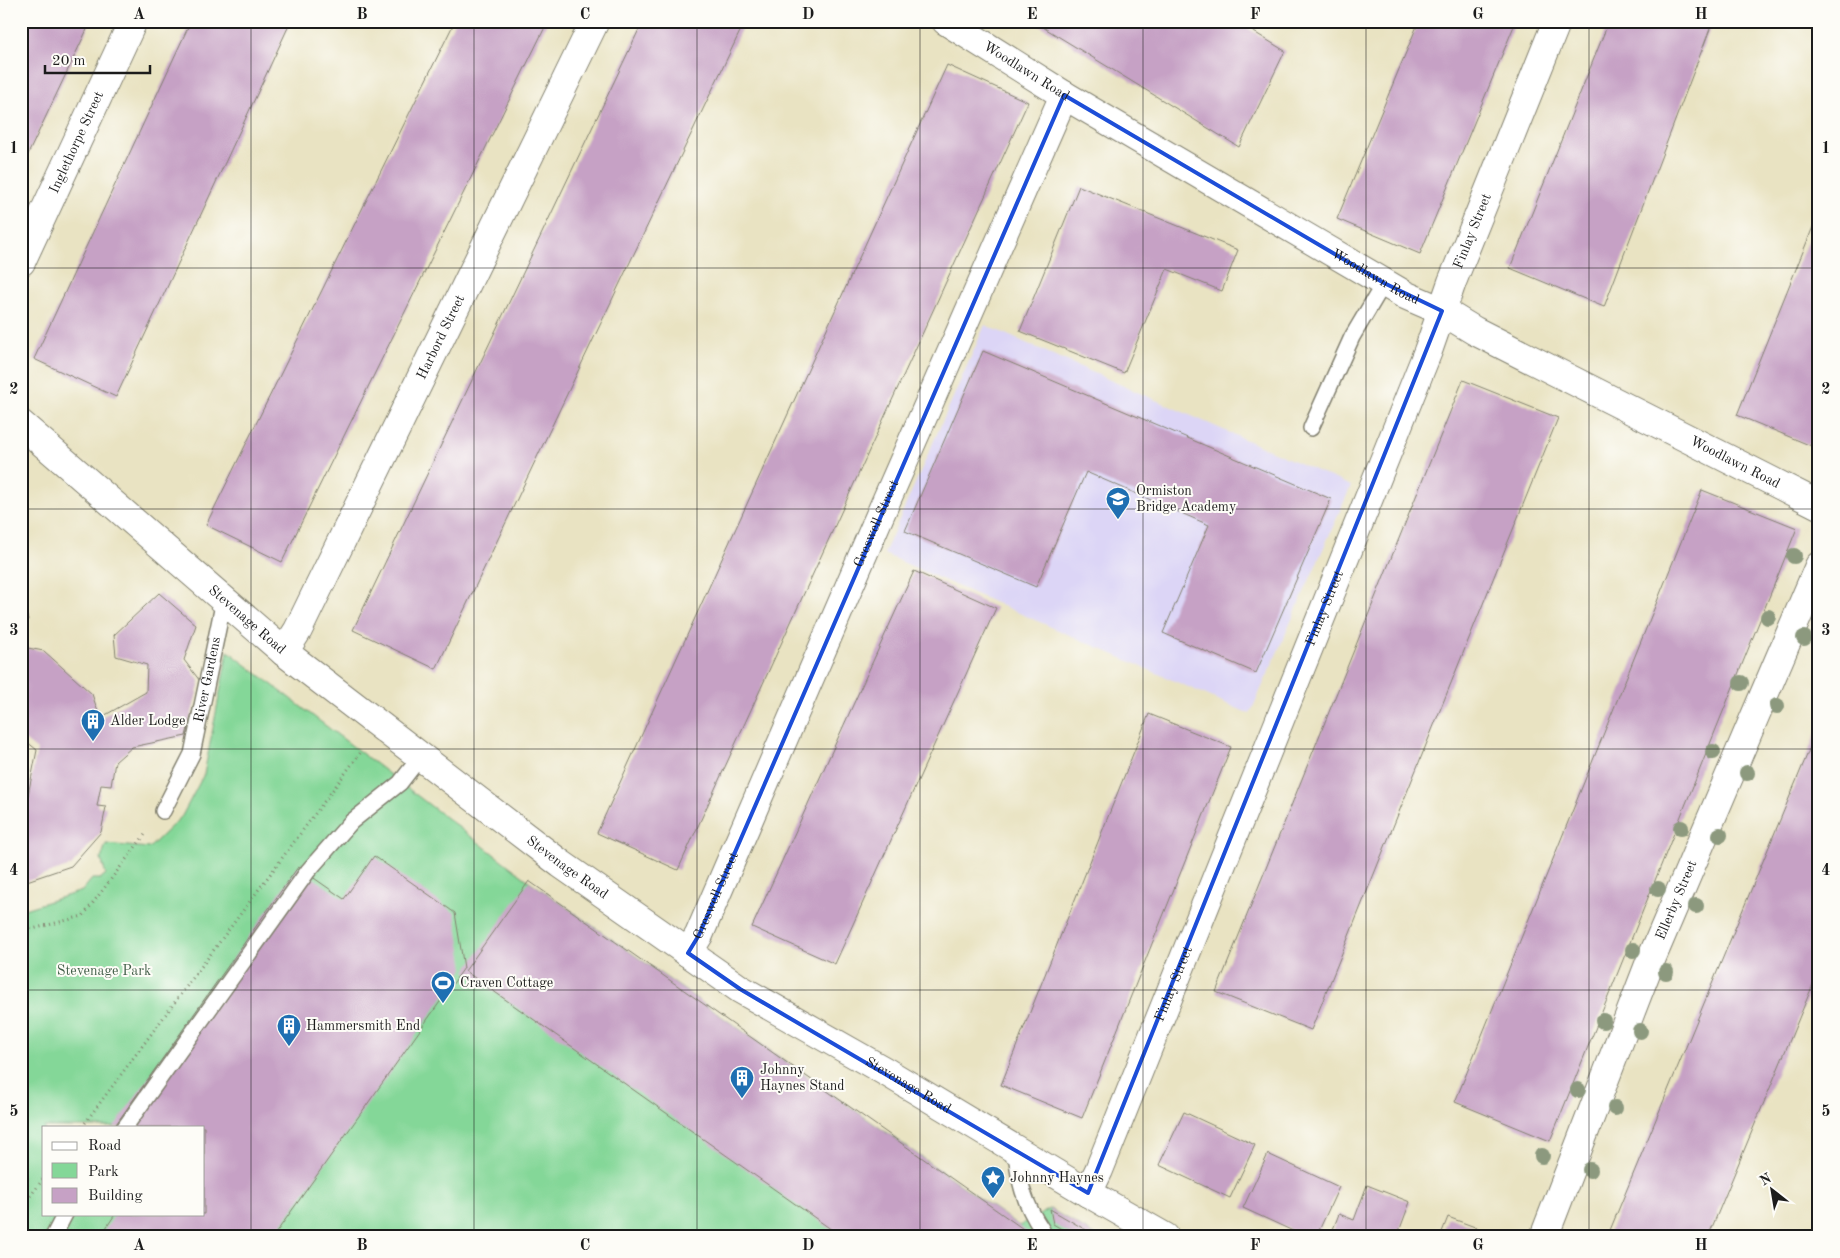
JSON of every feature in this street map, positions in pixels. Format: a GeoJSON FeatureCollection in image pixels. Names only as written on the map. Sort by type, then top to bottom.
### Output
{"type":"FeatureCollection","features":[{"type":"Feature","properties":{"kind":"street","name":"Inglethorpe Street"},"geometry":{"type":"LineString","coordinates":[[21,262],[133,21]]}},
{"type":"Feature","properties":{"kind":"street","name":"Harbord Street"},"geometry":{"type":"LineString","coordinates":[[284,652],[298,630],[596,21]]}},
{"type":"Feature","properties":{"kind":"street","name":"Woodlawn Road"},"geometry":{"type":"LineString","coordinates":[[946,21],[1064,95],[1405,295],[1442,312],[1475,331],[1819,505]]}},
{"type":"Feature","properties":{"kind":"street","name":"Finlay Street"},"geometry":{"type":"LineString","coordinates":[[1088,1193],[1421,370],[1452,282],[1557,21]]}},
{"type":"Feature","properties":{"kind":"street","name":"Greswell Street"},"geometry":{"type":"LineString","coordinates":[[688,953],[699,935],[1064,95]]}},
{"type":"Feature","properties":{"kind":"street","name":"Stevenage Road"},"geometry":{"type":"LineString","coordinates":[[21,424],[96,487],[284,652],[560,864],[740,990],[888,1073],[1088,1193],[1166,1237]]}},
{"type":"Feature","properties":{"kind":"street","name":"Ellerby Street"},"geometry":{"type":"LineString","coordinates":[[1544,1237],[1650,962],[1819,566]]}},
{"type":"Feature","properties":{"kind":"lane"},"geometry":{"type":"LineString","coordinates":[[1311,428],[1352,337],[1384,283]]}},
{"type":"Feature","properties":{"kind":"lane","name":"River Gardens"},"geometry":{"type":"LineString","coordinates":[[163,811],[192,754],[224,600]]}},
{"type":"Feature","properties":{"kind":"lane"},"geometry":{"type":"LineString","coordinates":[[126,1126],[308,871],[352,822],[400,783],[421,756]]}},
{"type":"Feature","properties":{"kind":"lane"},"geometry":{"type":"LineString","coordinates":[[1016,1149],[1017,1174],[1025,1199],[1042,1230]]}},
{"type":"Feature","properties":{"kind":"lane"},"geometry":{"type":"LineString","coordinates":[[53,1237],[64,1216]]}},
{"type":"Feature","properties":{"kind":"path"},"geometry":{"type":"LineString","coordinates":[[83,1126],[381,725]]}},
{"type":"Feature","properties":{"kind":"path"},"geometry":{"type":"LineString","coordinates":[[21,751],[25,755],[21,775]]}},
{"type":"Feature","properties":{"kind":"path"},"geometry":{"type":"LineString","coordinates":[[21,932],[84,916],[163,811]]}},
{"type":"Feature","properties":{"kind":"path"},"geometry":{"type":"LineString","coordinates":[[21,1208],[42,1181]]}},
{"type":"Feature","properties":{"kind":"highlighted area"},"geometry":{"type":"Polygon","coordinates":[[[1064,95],[1384,283],[1442,311],[1088,1193],[740,989],[688,953],[699,935],[1064,95]]]}},
{"type":"Feature","properties":{"kind":"shaded area","name":"Ormiston Bridge Academy"},"geometry":{"type":"Polygon","coordinates":[[[985,325],[1351,486],[1250,714],[884,554],[985,325]]]}},
{"type":"Feature","properties":{"kind":"green space","name":"Craven Cottage"},"geometry":{"type":"Polygon","coordinates":[[[228,651],[529,881],[1019,1226],[1050,1209],[1098,1237],[21,1237],[21,910],[82,891],[92,879],[100,879],[106,874],[101,859],[106,844],[149,848],[182,816],[204,774],[228,651]]]}},
{"type":"Feature","properties":{"kind":"building"},"geometry":{"type":"Polygon","coordinates":[[[21,21],[91,21],[21,169],[21,21]]]}},
{"type":"Feature","properties":{"kind":"building"},"geometry":{"type":"Polygon","coordinates":[[[191,21],[291,21],[116,397],[34,359],[191,21]]]}},
{"type":"Feature","properties":{"kind":"building"},"geometry":{"type":"Polygon","coordinates":[[[455,21],[548,21],[282,562],[206,525],[455,21]]]}},
{"type":"Feature","properties":{"kind":"building"},"geometry":{"type":"Polygon","coordinates":[[[643,21],[745,21],[436,669],[353,630],[643,21]]]}},
{"type":"Feature","properties":{"kind":"building"},"geometry":{"type":"Polygon","coordinates":[[[1033,21],[1236,21],[1285,51],[1239,147],[1033,21]]]}},
{"type":"Feature","properties":{"kind":"building"},"geometry":{"type":"Polygon","coordinates":[[[1419,21],[1516,21],[1420,254],[1337,219],[1419,21]]]}},
{"type":"Feature","properties":{"kind":"building"},"geometry":{"type":"Polygon","coordinates":[[[1609,21],[1713,21],[1604,307],[1510,268],[1609,21]]]}},
{"type":"Feature","properties":{"kind":"building"},"geometry":{"type":"Polygon","coordinates":[[[947,65],[1028,102],[678,870],[597,833],[947,65]]]}},
{"type":"Feature","properties":{"kind":"building"},"geometry":{"type":"Polygon","coordinates":[[[1079,186],[1238,250],[1222,291],[1167,269],[1124,373],[1020,331],[1079,186]]]}},
{"type":"Feature","properties":{"kind":"building"},"geometry":{"type":"Polygon","coordinates":[[[1819,212],[1819,434],[1814,447],[1737,415],[1819,212]]]}},
{"type":"Feature","properties":{"kind":"building"},"geometry":{"type":"Polygon","coordinates":[[[983,351],[1331,499],[1256,673],[1163,633],[1209,525],[1086,472],[1036,587],[905,531],[983,351]]]}},
{"type":"Feature","properties":{"kind":"building"},"geometry":{"type":"Polygon","coordinates":[[[1463,380],[1558,418],[1311,1030],[1216,992],[1463,380]]]}},
{"type":"Feature","properties":{"kind":"building"},"geometry":{"type":"Polygon","coordinates":[[[1702,490],[1797,528],[1550,1141],[1455,1102],[1702,490]]]}},
{"type":"Feature","properties":{"kind":"building"},"geometry":{"type":"Polygon","coordinates":[[[914,571],[996,608],[835,964],[752,927],[914,571]]]}},
{"type":"Feature","properties":{"kind":"building","name":"Alder Lodge"},"geometry":{"type":"Polygon","coordinates":[[[159,593],[196,625],[184,660],[200,681],[186,736],[132,747],[115,762],[111,786],[101,785],[97,806],[106,807],[101,832],[71,866],[21,883],[21,810],[26,805],[37,750],[21,737],[21,601],[28,619],[22,647],[44,651],[92,694],[100,718],[146,692],[147,665],[116,656],[114,635],[159,593]]]}},
{"type":"Feature","properties":{"kind":"building"},"geometry":{"type":"Polygon","coordinates":[[[1149,714],[1231,747],[1082,1118],[1001,1085],[1149,714]]]}},
{"type":"Feature","properties":{"kind":"building"},"geometry":{"type":"Polygon","coordinates":[[[1819,726],[1819,970],[1708,1237],[1613,1237],[1608,1235],[1819,726]]]}},
{"type":"Feature","properties":{"kind":"building","name":"Hammersmith End"},"geometry":{"type":"Polygon","coordinates":[[[374,856],[455,913],[464,968],[273,1237],[100,1237],[114,1216],[205,1216],[205,1126],[115,1126],[298,867],[344,899],[374,856]]]}},
{"type":"Feature","properties":{"kind":"building","name":"Johnny Haynes Stand"},"geometry":{"type":"Polygon","coordinates":[[[529,881],[1034,1237],[842,1237],[465,971],[529,881]]]}},
{"type":"Feature","properties":{"kind":"building"},"geometry":{"type":"Polygon","coordinates":[[[1184,1112],[1255,1145],[1230,1198],[1159,1165],[1184,1112]]]}},
{"type":"Feature","properties":{"kind":"building"},"geometry":{"type":"Polygon","coordinates":[[[1268,1154],[1339,1187],[1316,1237],[1306,1237],[1243,1208],[1268,1154]]]}},
{"type":"Feature","properties":{"kind":"building"},"geometry":{"type":"Polygon","coordinates":[[[1367,1185],[1410,1202],[1398,1234],[1404,1237],[1330,1237],[1339,1214],[1354,1220],[1367,1185]]]}},
{"type":"Feature","properties":{"kind":"building"},"geometry":{"type":"Polygon","coordinates":[[[1050,1209],[1098,1237],[1075,1237],[1053,1224],[1050,1209]]]}},
{"type":"Feature","properties":{"kind":"building"},"geometry":{"type":"Polygon","coordinates":[[[1448,1217],[1491,1233],[1489,1237],[1440,1237],[1448,1217]]]}},
{"type":"Feature","properties":{"kind":"place","name":"Ormiston Bridge Academy"},"geometry":{"type":"Point","coordinates":[1118,520]}},
{"type":"Feature","properties":{"kind":"place","name":"Alder Lodge"},"geometry":{"type":"Point","coordinates":[93,742]}},
{"type":"Feature","properties":{"kind":"place","name":"Craven Cottage"},"geometry":{"type":"Point","coordinates":[443,1004]}},
{"type":"Feature","properties":{"kind":"place","name":"Hammersmith End"},"geometry":{"type":"Point","coordinates":[289,1047]}},
{"type":"Feature","properties":{"kind":"place","name":"Johnny Haynes Stand"},"geometry":{"type":"Point","coordinates":[742,1099]}},
{"type":"Feature","properties":{"kind":"place","name":"Johnny Haynes"},"geometry":{"type":"Point","coordinates":[993,1199]}},
{"type":"Feature","properties":{"kind":"park label","name":"Stevenage Park"},"geometry":{"type":"Point","coordinates":[104,971]}}]}
